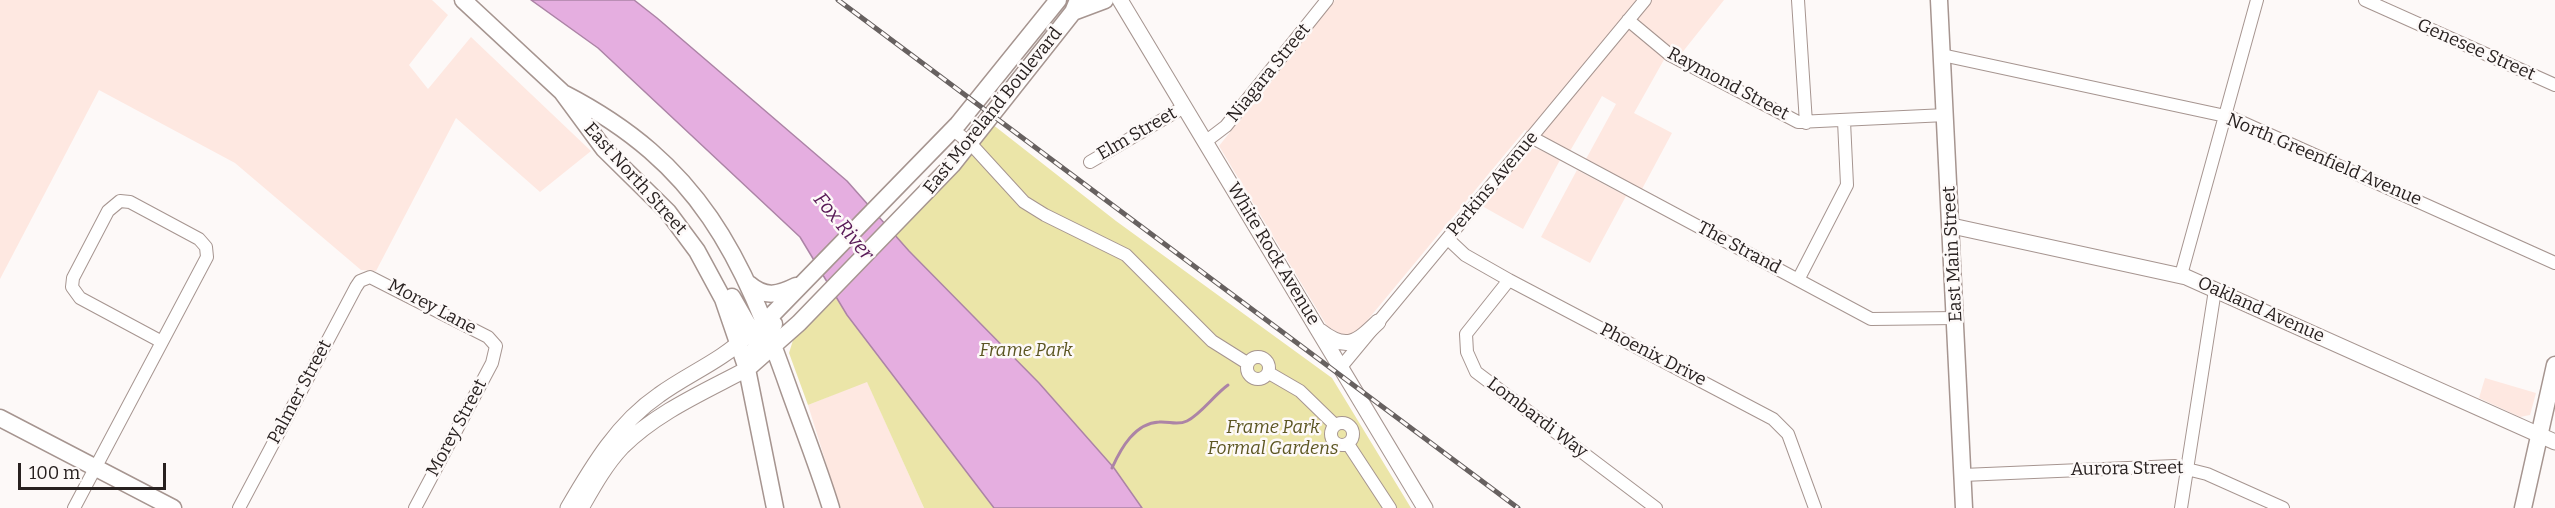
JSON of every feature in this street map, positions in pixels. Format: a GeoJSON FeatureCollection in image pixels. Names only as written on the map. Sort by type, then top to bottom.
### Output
{"type":"FeatureCollection","features":[{"type":"Feature","properties":{"kind":"main road","name":"East North Street"},"geometry":{"type":"LineString","coordinates":[[463,0],[562,92],[604,149],[649,192],[691,242],[723,299],[760,336]]}},
{"type":"Feature","properties":{"kind":"main road","name":"East Moreland Boulevard"},"geometry":{"type":"LineString","coordinates":[[816,286],[885,216],[910,174],[952,129],[1058,0]]}},
{"type":"Feature","properties":{"kind":"main road"},"geometry":{"type":"LineString","coordinates":[[1076,6],[1106,0]]}},
{"type":"Feature","properties":{"kind":"main road","name":"East Main Street"},"geometry":{"type":"LineString","coordinates":[[1939,0],[1957,318],[1964,508]]}},
{"type":"Feature","properties":{"kind":"main road","name":"East Moreland Boulevard"},"geometry":{"type":"LineString","coordinates":[[760,336],[816,286],[885,216],[970,143],[1076,6]]}},
{"type":"Feature","properties":{"kind":"main road"},"geometry":{"type":"LineString","coordinates":[[1014,54],[1030,68]]}},
{"type":"Feature","properties":{"kind":"main road","name":"East North Street"},"geometry":{"type":"LineString","coordinates":[[562,92],[623,127],[694,194],[729,245],[749,284],[760,336],[747,369],[775,508]]}},
{"type":"Feature","properties":{"kind":"main road"},"geometry":{"type":"LineString","coordinates":[[649,192],[677,210],[704,244],[760,336],[831,508]]}},
{"type":"Feature","properties":{"kind":"main road"},"geometry":{"type":"LineString","coordinates":[[749,284],[762,294],[769,295],[816,286]]}},
{"type":"Feature","properties":{"kind":"main road"},"geometry":{"type":"LineString","coordinates":[[747,369],[760,336],[816,286]]}},
{"type":"Feature","properties":{"kind":"main road"},"geometry":{"type":"LineString","coordinates":[[2523,508],[2547,438],[2555,365]]}},
{"type":"Feature","properties":{"kind":"main road"},"geometry":{"type":"LineString","coordinates":[[0,418],[173,508]]}},
{"type":"Feature","properties":{"kind":"street","name":"White Rock Avenue"},"geometry":{"type":"LineString","coordinates":[[1120,0],[1425,508]]}},
{"type":"Feature","properties":{"kind":"street","name":"Niagara Street"},"geometry":{"type":"LineString","coordinates":[[1205,142],[1226,126],[1327,0]]}},
{"type":"Feature","properties":{"kind":"street","name":"Perkins Avenue"},"geometry":{"type":"LineString","coordinates":[[1341,367],[1645,0]]}},
{"type":"Feature","properties":{"kind":"street"},"geometry":{"type":"LineString","coordinates":[[1798,0],[1806,123]]}},
{"type":"Feature","properties":{"kind":"street"},"geometry":{"type":"LineString","coordinates":[[2181,275],[2257,0]]}},
{"type":"Feature","properties":{"kind":"street","name":"Genesee Street"},"geometry":{"type":"LineString","coordinates":[[2365,0],[2555,85]]}},
{"type":"Feature","properties":{"kind":"street","name":"Raymond Street"},"geometry":{"type":"LineString","coordinates":[[1628,20],[1670,55],[1778,113],[1806,123],[1946,115]]}},
{"type":"Feature","properties":{"kind":"street","name":"North Greenfield Avenue"},"geometry":{"type":"LineString","coordinates":[[1942,55],[2225,116],[2555,262]]}},
{"type":"Feature","properties":{"kind":"street","name":"Elm Street"},"geometry":{"type":"LineString","coordinates":[[1090,162],[1184,107]]}},
{"type":"Feature","properties":{"kind":"street"},"geometry":{"type":"LineString","coordinates":[[1798,280],[1847,185],[1844,121]]}},
{"type":"Feature","properties":{"kind":"street"},"geometry":{"type":"LineString","coordinates":[[952,129],[970,143],[1024,202],[1044,215],[1126,255],[1212,341],[1247,363],[1246,368],[1251,377],[1262,379],[1269,373],[1300,391],[1335,425],[1345,424],[1350,428],[1352,439],[1348,444],[1390,508]]}},
{"type":"Feature","properties":{"kind":"street","name":"The Strand"},"geometry":{"type":"LineString","coordinates":[[1531,137],[1871,318],[1957,318]]}},
{"type":"Feature","properties":{"kind":"street"},"geometry":{"type":"LineString","coordinates":[[74,508],[95,469],[207,257],[206,247],[199,239],[130,202],[120,201],[108,211],[73,278],[72,287],[80,298],[162,342]]}},
{"type":"Feature","properties":{"kind":"street","name":"Oakland Avenue"},"geometry":{"type":"LineString","coordinates":[[1952,226],[2181,275],[2547,438]]}},
{"type":"Feature","properties":{"kind":"street","name":"Phoenix Drive"},"geometry":{"type":"LineString","coordinates":[[1448,239],[1466,255],[1509,280],[1773,419],[1788,434],[1815,508]]}},
{"type":"Feature","properties":{"kind":"street","name":"Morey Lane"},"geometry":{"type":"LineString","coordinates":[[364,278],[377,278],[488,337],[496,346]]}},
{"type":"Feature","properties":{"kind":"street","name":"Palmer Street"},"geometry":{"type":"LineString","coordinates":[[238,508],[356,287],[364,278]]}},
{"type":"Feature","properties":{"kind":"street","name":"Lombardi Way"},"geometry":{"type":"LineString","coordinates":[[1509,280],[1466,334],[1467,352],[1476,372],[1656,508]]}},
{"type":"Feature","properties":{"kind":"street"},"geometry":{"type":"LineString","coordinates":[[2181,508],[2215,290]]}},
{"type":"Feature","properties":{"kind":"street"},"geometry":{"type":"LineString","coordinates":[[1318,329],[1338,342],[1351,343],[1362,337],[1378,322]]}},
{"type":"Feature","properties":{"kind":"street"},"geometry":{"type":"LineString","coordinates":[[568,508],[595,462],[630,418],[660,394],[760,336]]}},
{"type":"Feature","properties":{"kind":"street","name":"Morey Street"},"geometry":{"type":"LineString","coordinates":[[415,508],[492,363],[496,346]]}},
{"type":"Feature","properties":{"kind":"street"},"geometry":{"type":"LineString","coordinates":[[580,508],[609,462],[634,436],[665,414],[747,369]]}},
{"type":"Feature","properties":{"kind":"street","name":"Aurora Street"},"geometry":{"type":"LineString","coordinates":[[1963,475],[2187,467],[2283,508]]}},
{"type":"Feature","properties":{"kind":"shaded area"},"geometry":{"type":"Polygon","coordinates":[[[0,0],[432,0],[448,15],[409,65],[428,89],[471,37],[591,151],[540,192],[456,118],[376,271],[361,270],[235,163],[99,90],[0,279],[0,0]]]}},
{"type":"Feature","properties":{"kind":"shaded area"},"geometry":{"type":"Polygon","coordinates":[[[1335,0],[1724,0],[1681,54],[1670,49],[1634,113],[1672,133],[1642,189],[1586,159],[1616,104],[1602,96],[1570,151],[1525,130],[1356,334],[1346,337],[1327,326],[1219,146],[1335,0]]]}},
{"type":"Feature","properties":{"kind":"shaded area"},"geometry":{"type":"Polygon","coordinates":[[[1531,148],[1560,160],[1523,229],[1482,206],[1531,148]]]}},
{"type":"Feature","properties":{"kind":"shaded area"},"geometry":{"type":"Polygon","coordinates":[[[1577,170],[1626,196],[1590,263],[1541,237],[1577,170]]]}},
{"type":"Feature","properties":{"kind":"shaded area"},"geometry":{"type":"Polygon","coordinates":[[[2485,378],[2536,393],[2530,415],[2520,417],[2479,398],[2485,378]]]}},
{"type":"Feature","properties":{"kind":"shaded area"},"geometry":{"type":"Polygon","coordinates":[[[867,381],[924,508],[840,508],[808,405],[867,381]]]}},
{"type":"Feature","properties":{"kind":"green space","name":"Frame Park"},"geometry":{"type":"Polygon","coordinates":[[[992,124],[1116,221],[1332,378],[1411,508],[924,508],[867,382],[808,405],[789,353],[794,337],[992,124]]]}},
{"type":"Feature","properties":{"kind":"water","name":"Fox River"},"geometry":{"type":"Polygon","coordinates":[[[531,0],[634,0],[657,18],[847,181],[909,251],[1039,383],[1114,468],[1142,508],[994,508],[847,315],[800,237],[598,48],[531,0]]]}},
{"type":"Feature","properties":{"kind":"waterway"},"geometry":{"type":"LineString","coordinates":[[1112,468],[1124,445],[1136,432],[1150,423],[1187,421],[1228,385]]}},
{"type":"Feature","properties":{"kind":"railway"},"geometry":{"type":"LineString","coordinates":[[838,0],[1518,508]]}},
{"type":"Feature","properties":{"kind":"park label","name":"Frame Park Formal Gardens"},"geometry":{"type":"Point","coordinates":[1273,438]}}]}
